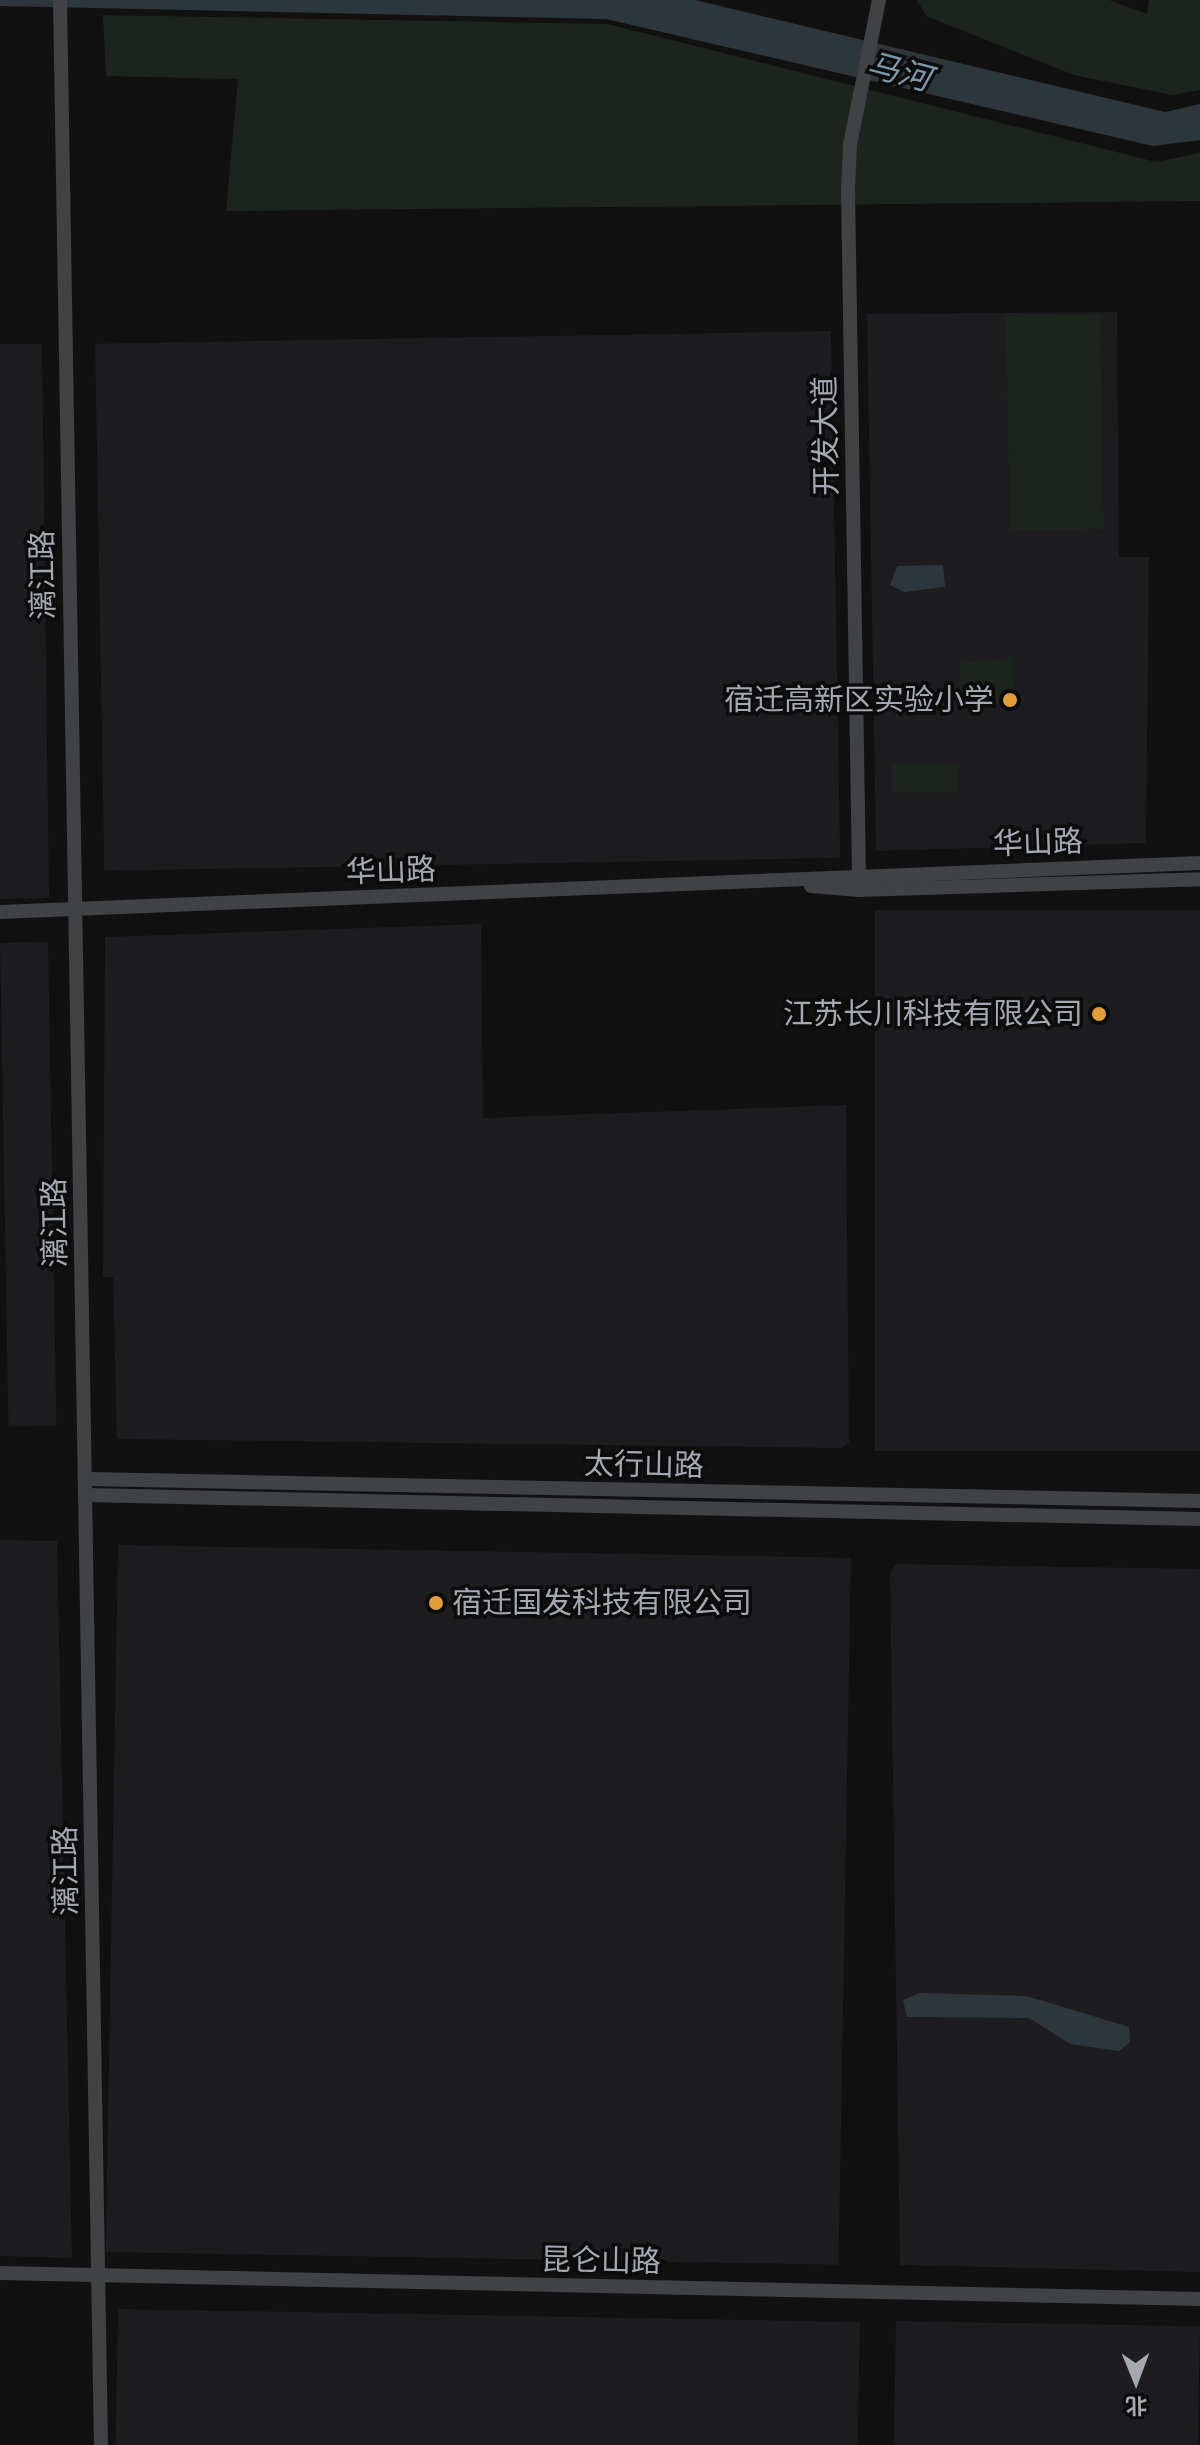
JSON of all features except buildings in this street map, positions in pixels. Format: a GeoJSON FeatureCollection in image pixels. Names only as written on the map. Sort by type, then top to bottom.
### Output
{"type":"FeatureCollection","features":[{"type":"Feature","properties":{"kind":"street","name":"漓江路"},"geometry":{"type":"LineString","coordinates":[[60,0],[101,2445]]}},
{"type":"Feature","properties":{"kind":"street","name":"开发大道"},"geometry":{"type":"LineString","coordinates":[[859,875],[848,189],[879,0]]}},
{"type":"Feature","properties":{"kind":"street","name":"华山路"},"geometry":{"type":"LineString","coordinates":[[0,912],[783,883],[859,875],[1200,863]]}},
{"type":"Feature","properties":{"kind":"street","name":"华山路"},"geometry":{"type":"LineString","coordinates":[[783,883],[859,890],[1200,879]]}},
{"type":"Feature","properties":{"kind":"street","name":"太行山路"},"geometry":{"type":"LineString","coordinates":[[87,1479],[1200,1501]]}},
{"type":"Feature","properties":{"kind":"street","name":"太行山路"},"geometry":{"type":"LineString","coordinates":[[87,1495],[1200,1519]]}},
{"type":"Feature","properties":{"kind":"street","name":"昆仑山路"},"geometry":{"type":"LineString","coordinates":[[0,2273],[1200,2299]]}},
{"type":"Feature","properties":{"kind":"shaded area"},"geometry":{"type":"Polygon","coordinates":[[[917,0],[1109,0],[1147,14],[1149,0],[1200,0],[1200,90],[1172,95],[1074,75],[926,16],[917,0]]]}},
{"type":"Feature","properties":{"kind":"shaded area"},"geometry":{"type":"Polygon","coordinates":[[[103,15],[608,24],[1156,162],[1200,153],[1200,201],[226,211],[238,79],[106,76],[103,15]]]}},
{"type":"Feature","properties":{"kind":"shaded area","name":"宿迁高新区实验小学"},"geometry":{"type":"Polygon","coordinates":[[[1117,312],[1119,557],[1149,557],[1146,843],[876,851],[867,314],[1117,312]]]}},
{"type":"Feature","properties":{"kind":"shaded area"},"geometry":{"type":"Polygon","coordinates":[[[1100,314],[1104,529],[1010,531],[1006,316],[1100,314]]]}},
{"type":"Feature","properties":{"kind":"shaded area"},"geometry":{"type":"Polygon","coordinates":[[[831,331],[840,858],[104,871],[95,344],[831,331]]]}},
{"type":"Feature","properties":{"kind":"shaded area"},"geometry":{"type":"Polygon","coordinates":[[[0,344],[42,344],[49,898],[0,899],[0,344]]]}},
{"type":"Feature","properties":{"kind":"shaded area"},"geometry":{"type":"Polygon","coordinates":[[[1011,658],[1015,703],[958,705],[960,663],[1011,658]]]}},
{"type":"Feature","properties":{"kind":"shaded area"},"geometry":{"type":"Polygon","coordinates":[[[892,765],[958,765],[958,793],[892,793],[892,765]]]}},
{"type":"Feature","properties":{"kind":"shaded area"},"geometry":{"type":"Polygon","coordinates":[[[875,910],[1200,910],[1200,1451],[875,1451],[875,910]]]}},
{"type":"Feature","properties":{"kind":"shaded area"},"geometry":{"type":"Polygon","coordinates":[[[481,924],[483,1118],[846,1105],[849,1443],[842,1448],[117,1439],[113,1277],[103,1277],[105,937],[481,924]]]}},
{"type":"Feature","properties":{"kind":"shaded area"},"geometry":{"type":"Polygon","coordinates":[[[48,942],[56,1426],[8,1427],[0,943],[48,942]]]}},
{"type":"Feature","properties":{"kind":"shaded area"},"geometry":{"type":"Polygon","coordinates":[[[0,1540],[57,1541],[72,2258],[0,2256],[0,1540]]]}},
{"type":"Feature","properties":{"kind":"shaded area"},"geometry":{"type":"Polygon","coordinates":[[[118,1545],[851,1558],[839,2265],[106,2252],[118,1545]]]}},
{"type":"Feature","properties":{"kind":"shaded area"},"geometry":{"type":"Polygon","coordinates":[[[896,1564],[1200,1569],[1200,2272],[900,2265],[890,1572],[896,1564]]]}},
{"type":"Feature","properties":{"kind":"shaded area"},"geometry":{"type":"Polygon","coordinates":[[[118,2309],[860,2322],[858,2445],[116,2445],[118,2309]]]}},
{"type":"Feature","properties":{"kind":"shaded area"},"geometry":{"type":"Polygon","coordinates":[[[896,2321],[1200,2326],[1198,2445],[894,2445],[896,2321]]]}},
{"type":"Feature","properties":{"kind":"water","name":"马河"},"geometry":{"type":"Polygon","coordinates":[[[0,0],[695,0],[1165,112],[1200,104],[1200,140],[1153,146],[606,19],[0,6],[0,0]]]}},
{"type":"Feature","properties":{"kind":"water"},"geometry":{"type":"Polygon","coordinates":[[[943,565],[945,587],[904,592],[890,585],[897,566],[943,565]]]}},
{"type":"Feature","properties":{"kind":"water"},"geometry":{"type":"Polygon","coordinates":[[[919,1993],[1027,1996],[1129,2027],[1130,2042],[1119,2051],[1070,2044],[1029,2018],[907,2017],[903,2000],[919,1993]]]}},
{"type":"Feature","properties":{"kind":"place","name":"宿迁高新区实验小学"},"geometry":{"type":"Point","coordinates":[1010,700]}},
{"type":"Feature","properties":{"kind":"place","name":"江苏长川科技有限公司"},"geometry":{"type":"Point","coordinates":[1099,1014]}},
{"type":"Feature","properties":{"kind":"place","name":"宿迁国发科技有限公司"},"geometry":{"type":"Point","coordinates":[436,1603]}}]}
